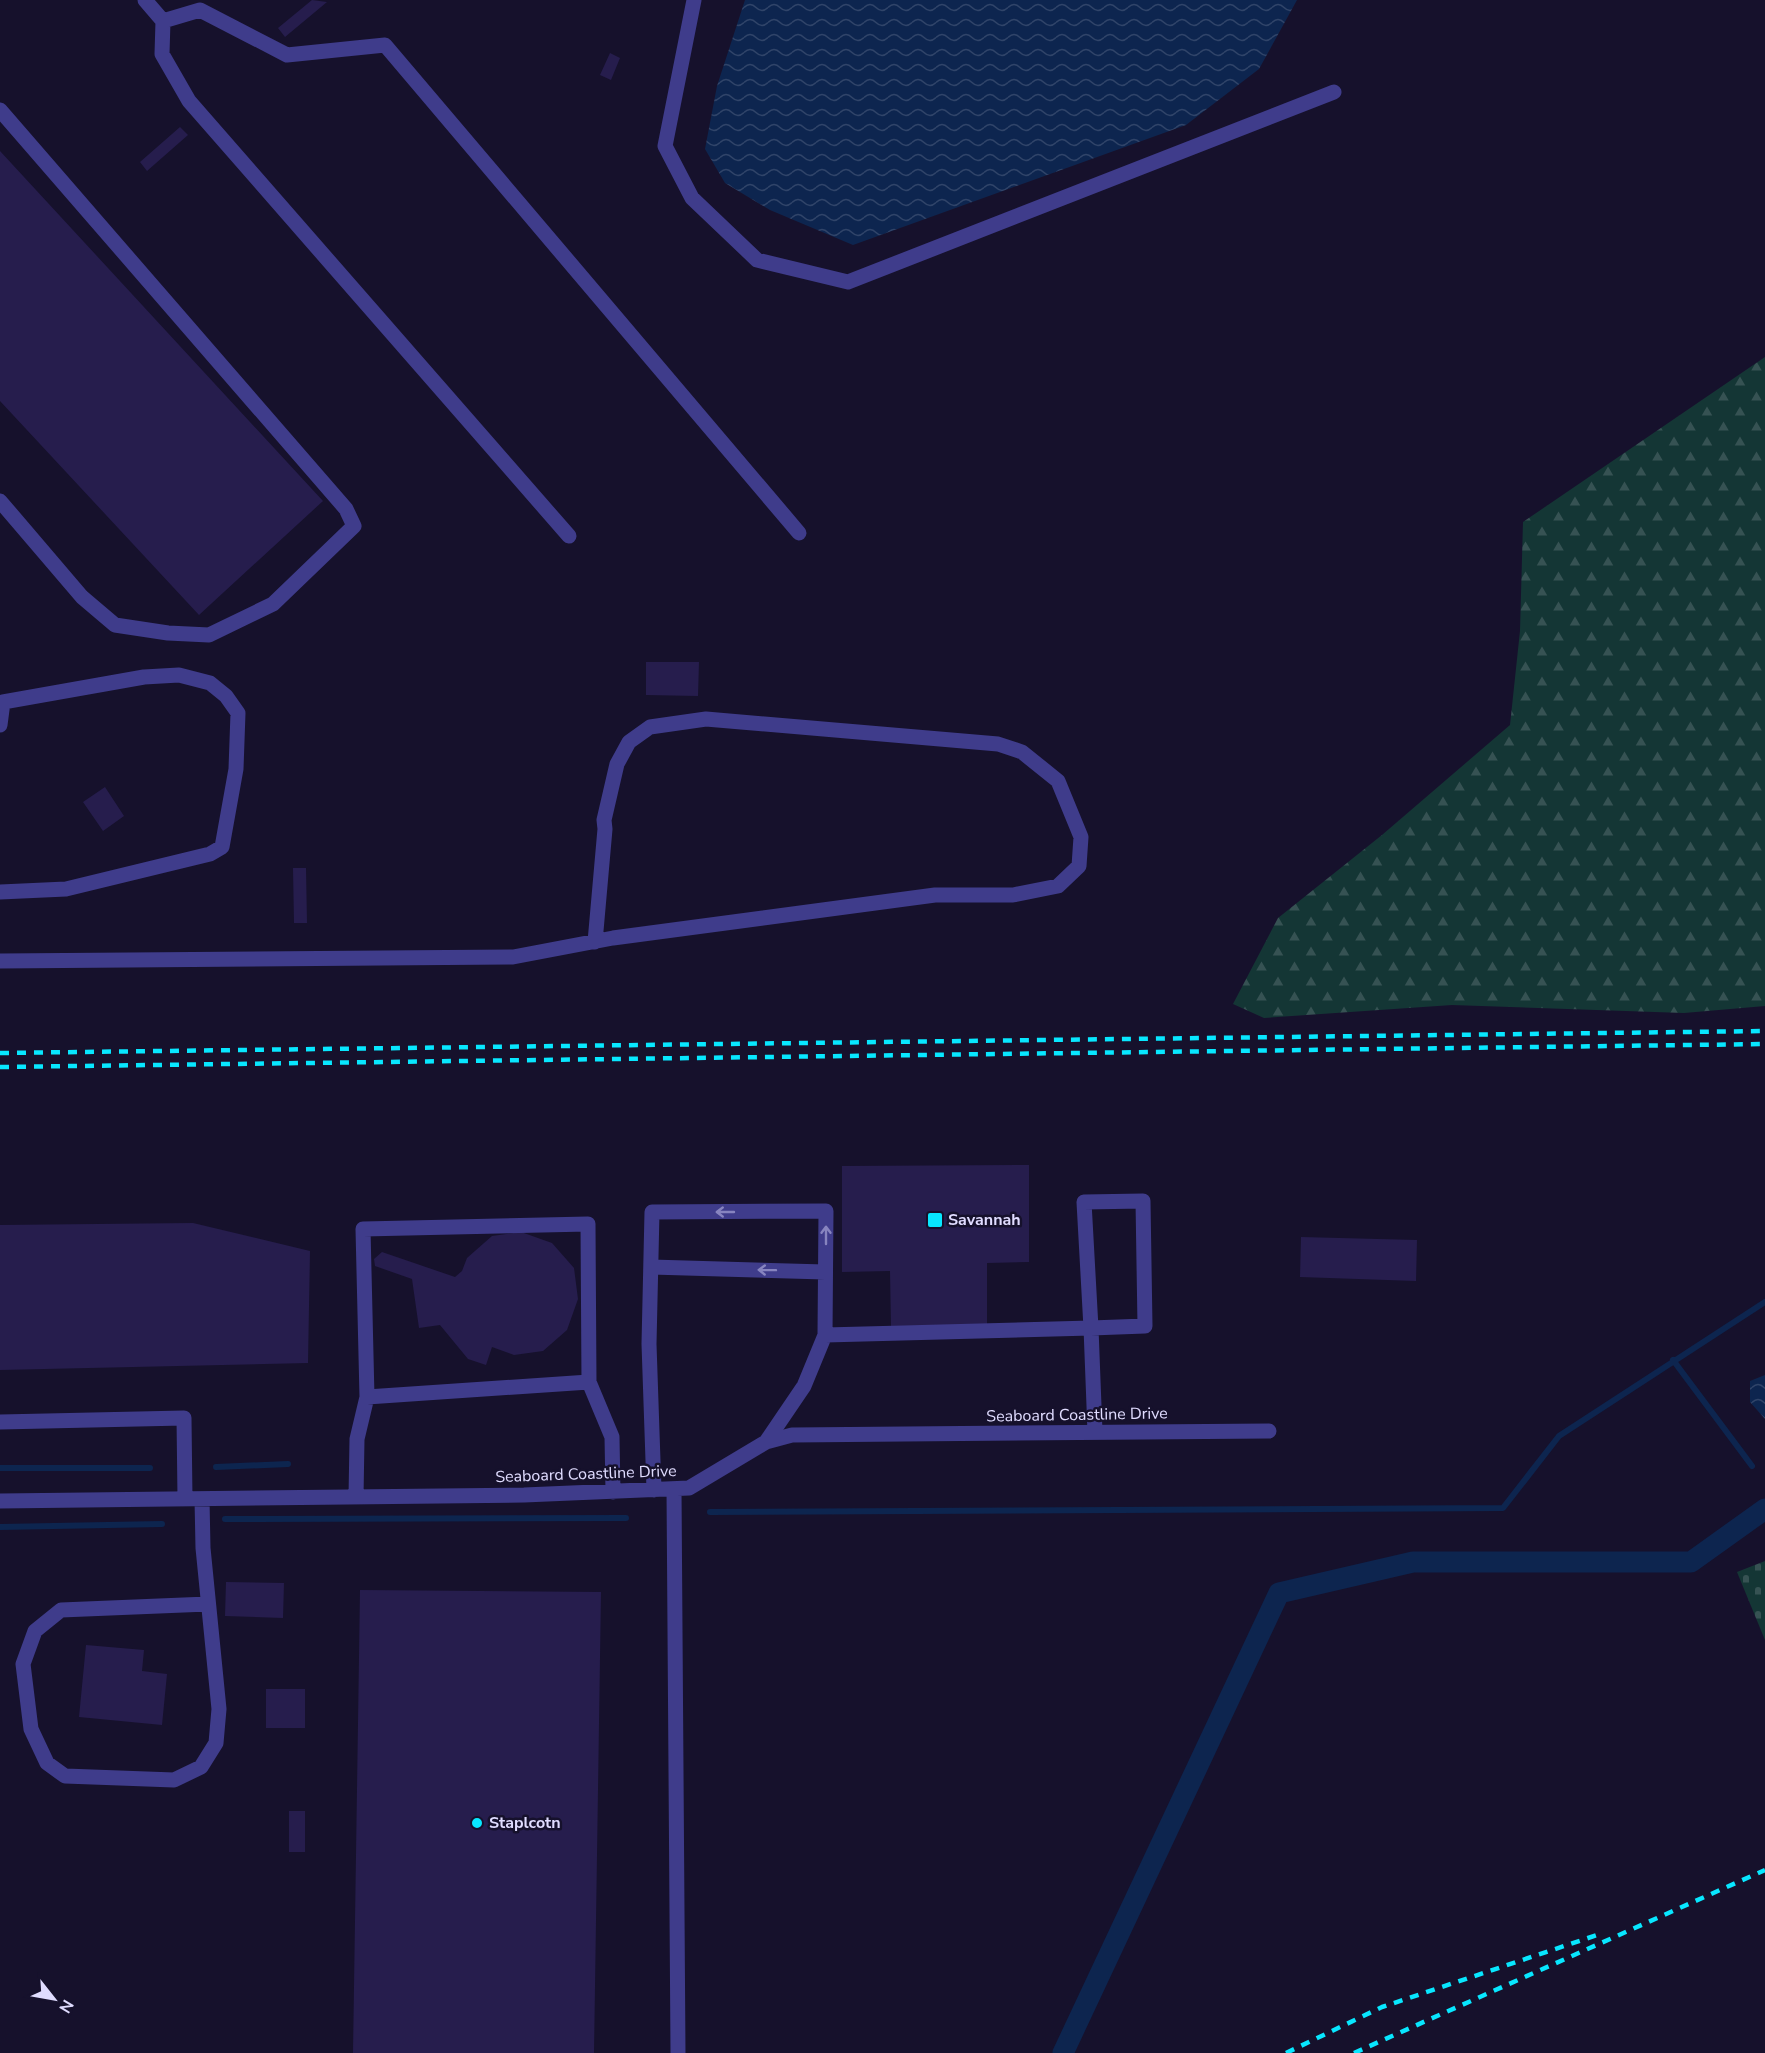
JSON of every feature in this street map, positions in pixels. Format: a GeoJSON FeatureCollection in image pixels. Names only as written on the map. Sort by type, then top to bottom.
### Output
{"type":"FeatureCollection","features":[{"type":"Feature","properties":{"kind":"street"},"geometry":{"type":"LineString","coordinates":[[145,0],[163,21],[162,54],[189,101],[569,536]]}},
{"type":"Feature","properties":{"kind":"street"},"geometry":{"type":"LineString","coordinates":[[694,0],[665,146],[692,198],[757,260],[848,282],[1334,92]]}},
{"type":"Feature","properties":{"kind":"street"},"geometry":{"type":"LineString","coordinates":[[163,21],[200,10],[286,55],[385,45],[799,533]]}},
{"type":"Feature","properties":{"kind":"street"},"geometry":{"type":"LineString","coordinates":[[0,111],[346,509],[354,526],[273,604],[209,635],[168,633],[115,625],[82,597],[0,501]]}},
{"type":"Feature","properties":{"kind":"street"},"geometry":{"type":"LineString","coordinates":[[0,725],[3,702],[144,677],[179,675],[210,683],[226,696],[238,713],[236,769],[222,847],[210,854],[66,889],[0,892]]}},
{"type":"Feature","properties":{"kind":"street"},"geometry":{"type":"LineString","coordinates":[[0,961],[513,957],[595,942],[935,895],[1013,895],[1058,886],[1079,866],[1081,837],[1058,781],[1022,752],[998,744],[706,719],[650,727],[629,742],[617,764],[604,820],[595,942]]}},
{"type":"Feature","properties":{"kind":"street"},"geometry":{"type":"LineString","coordinates":[[825,1335],[1091,1328],[1145,1326],[1143,1202],[1084,1202],[1091,1328],[1095,1432]]}},
{"type":"Feature","properties":{"kind":"street"},"geometry":{"type":"LineString","coordinates":[[654,1490],[649,1344],[652,1212],[826,1211],[825,1335],[804,1386],[766,1442]]}},
{"type":"Feature","properties":{"kind":"street"},"geometry":{"type":"LineString","coordinates":[[356,1497],[357,1439],[367,1397],[363,1229],[588,1224],[590,1382],[612,1437],[613,1492]]}},
{"type":"Feature","properties":{"kind":"street"},"geometry":{"type":"LineString","coordinates":[[651,1268],[825,1272]]}},
{"type":"Feature","properties":{"kind":"street"},"geometry":{"type":"LineString","coordinates":[[367,1397],[590,1382]]}},
{"type":"Feature","properties":{"kind":"street"},"geometry":{"type":"LineString","coordinates":[[0,1422],[184,1418],[185,1499]]}},
{"type":"Feature","properties":{"kind":"street","name":"Seaboard Coastline Drive"},"geometry":{"type":"LineString","coordinates":[[0,1501],[356,1497],[674,1489],[688,1488],[766,1442],[792,1435],[1269,1431]]}},
{"type":"Feature","properties":{"kind":"street"},"geometry":{"type":"LineString","coordinates":[[674,1489],[678,2053]]}},
{"type":"Feature","properties":{"kind":"street"},"geometry":{"type":"LineString","coordinates":[[202,1499],[208,1604],[219,1709],[216,1743],[201,1767],[174,1780],[64,1776],[47,1763],[31,1729],[23,1664],[35,1631],[62,1610],[208,1604]]}},
{"type":"Feature","properties":{"kind":"green space"},"geometry":{"type":"Polygon","coordinates":[[[1765,357],[1765,1006],[1684,1013],[1452,1005],[1264,1018],[1233,1004],[1278,918],[1382,835],[1510,725],[1520,631],[1523,522],[1765,357]]]}},
{"type":"Feature","properties":{"kind":"green space"},"geometry":{"type":"Polygon","coordinates":[[[1765,1561],[1765,1640],[1737,1572],[1765,1561]]]}},
{"type":"Feature","properties":{"kind":"water"},"geometry":{"type":"Polygon","coordinates":[[[745,0],[1297,0],[1259,69],[1186,125],[853,245],[770,210],[725,183],[705,149],[717,86],[745,0]]]}},
{"type":"Feature","properties":{"kind":"water"},"geometry":{"type":"Polygon","coordinates":[[[1765,1375],[1765,1419],[1750,1402],[1750,1381],[1765,1375]]]}},
{"type":"Feature","properties":{"kind":"building"},"geometry":{"type":"Polygon","coordinates":[[[312,0],[327,2],[285,37],[278,28],[312,0]]]}},
{"type":"Feature","properties":{"kind":"building"},"geometry":{"type":"Polygon","coordinates":[[[610,53],[620,58],[611,80],[600,75],[610,53]]]}},
{"type":"Feature","properties":{"kind":"building"},"geometry":{"type":"Polygon","coordinates":[[[180,127],[188,135],[147,171],[140,162],[180,127]]]}},
{"type":"Feature","properties":{"kind":"building"},"geometry":{"type":"Polygon","coordinates":[[[0,151],[323,501],[199,615],[0,401],[0,151]]]}},
{"type":"Feature","properties":{"kind":"building"},"geometry":{"type":"Polygon","coordinates":[[[646,662],[699,662],[698,696],[646,695],[646,662]]]}},
{"type":"Feature","properties":{"kind":"building"},"geometry":{"type":"Polygon","coordinates":[[[105,787],[124,816],[103,831],[83,802],[105,787]]]}},
{"type":"Feature","properties":{"kind":"building"},"geometry":{"type":"Polygon","coordinates":[[[293,868],[306,868],[307,923],[294,923],[293,868]]]}},
{"type":"Feature","properties":{"kind":"building"},"geometry":{"type":"Polygon","coordinates":[[[1029,1165],[1029,1262],[987,1263],[987,1325],[891,1326],[890,1271],[842,1272],[842,1166],[1029,1165]]]}},
{"type":"Feature","properties":{"kind":"building"},"geometry":{"type":"Polygon","coordinates":[[[193,1223],[310,1251],[308,1363],[0,1370],[0,1225],[193,1223]]]}},
{"type":"Feature","properties":{"kind":"building"},"geometry":{"type":"Polygon","coordinates":[[[521,1232],[552,1243],[574,1268],[578,1299],[567,1330],[543,1351],[514,1355],[492,1347],[486,1365],[468,1359],[440,1325],[419,1328],[412,1279],[375,1266],[374,1259],[382,1252],[455,1277],[462,1271],[467,1258],[492,1236],[521,1232]]]}},
{"type":"Feature","properties":{"kind":"building"},"geometry":{"type":"Polygon","coordinates":[[[1301,1237],[1417,1240],[1416,1281],[1300,1277],[1301,1237]]]}},
{"type":"Feature","properties":{"kind":"building"},"geometry":{"type":"Polygon","coordinates":[[[226,1582],[284,1583],[283,1618],[225,1616],[226,1582]]]}},
{"type":"Feature","properties":{"kind":"building","name":"Staplcotn"},"geometry":{"type":"Polygon","coordinates":[[[360,1590],[601,1592],[594,2053],[353,2053],[360,1590]]]}},
{"type":"Feature","properties":{"kind":"building"},"geometry":{"type":"Polygon","coordinates":[[[86,1645],[144,1650],[142,1671],[167,1674],[162,1725],[79,1717],[86,1645]]]}},
{"type":"Feature","properties":{"kind":"building"},"geometry":{"type":"Polygon","coordinates":[[[266,1689],[305,1689],[305,1728],[266,1728],[266,1689]]]}},
{"type":"Feature","properties":{"kind":"building"},"geometry":{"type":"Polygon","coordinates":[[[289,1811],[305,1811],[305,1852],[289,1852],[289,1811]]]}},
{"type":"Feature","properties":{"kind":"waterway"},"geometry":{"type":"LineString","coordinates":[[710,1512],[1503,1508],[1559,1436],[1765,1302]]}},
{"type":"Feature","properties":{"kind":"waterway"},"geometry":{"type":"LineString","coordinates":[[1673,1360],[1752,1466]]}},
{"type":"Feature","properties":{"kind":"waterway"},"geometry":{"type":"LineString","coordinates":[[216,1467],[288,1464]]}},
{"type":"Feature","properties":{"kind":"waterway"},"geometry":{"type":"LineString","coordinates":[[0,1468],[150,1468]]}},
{"type":"Feature","properties":{"kind":"waterway"},"geometry":{"type":"LineString","coordinates":[[1063,2053],[1279,1593],[1413,1562],[1691,1562],[1765,1509]]}},
{"type":"Feature","properties":{"kind":"waterway"},"geometry":{"type":"LineString","coordinates":[[225,1519],[626,1518]]}},
{"type":"Feature","properties":{"kind":"waterway"},"geometry":{"type":"LineString","coordinates":[[0,1527],[162,1524]]}},
{"type":"Feature","properties":{"kind":"railway"},"geometry":{"type":"LineString","coordinates":[[0,1053],[1765,1031]]}},
{"type":"Feature","properties":{"kind":"railway"},"geometry":{"type":"LineString","coordinates":[[0,1067],[1765,1044]]}},
{"type":"Feature","properties":{"kind":"railway"},"geometry":{"type":"LineString","coordinates":[[1354,2053],[1765,1870]]}},
{"type":"Feature","properties":{"kind":"railway"},"geometry":{"type":"LineString","coordinates":[[1286,2053],[1382,2007],[1603,1933]]}},
{"type":"Feature","properties":{"kind":"place","name":"Savannah"},"geometry":{"type":"Point","coordinates":[935,1220]}},
{"type":"Feature","properties":{"kind":"place","name":"Staplcotn"},"geometry":{"type":"Point","coordinates":[477,1823]}}]}
